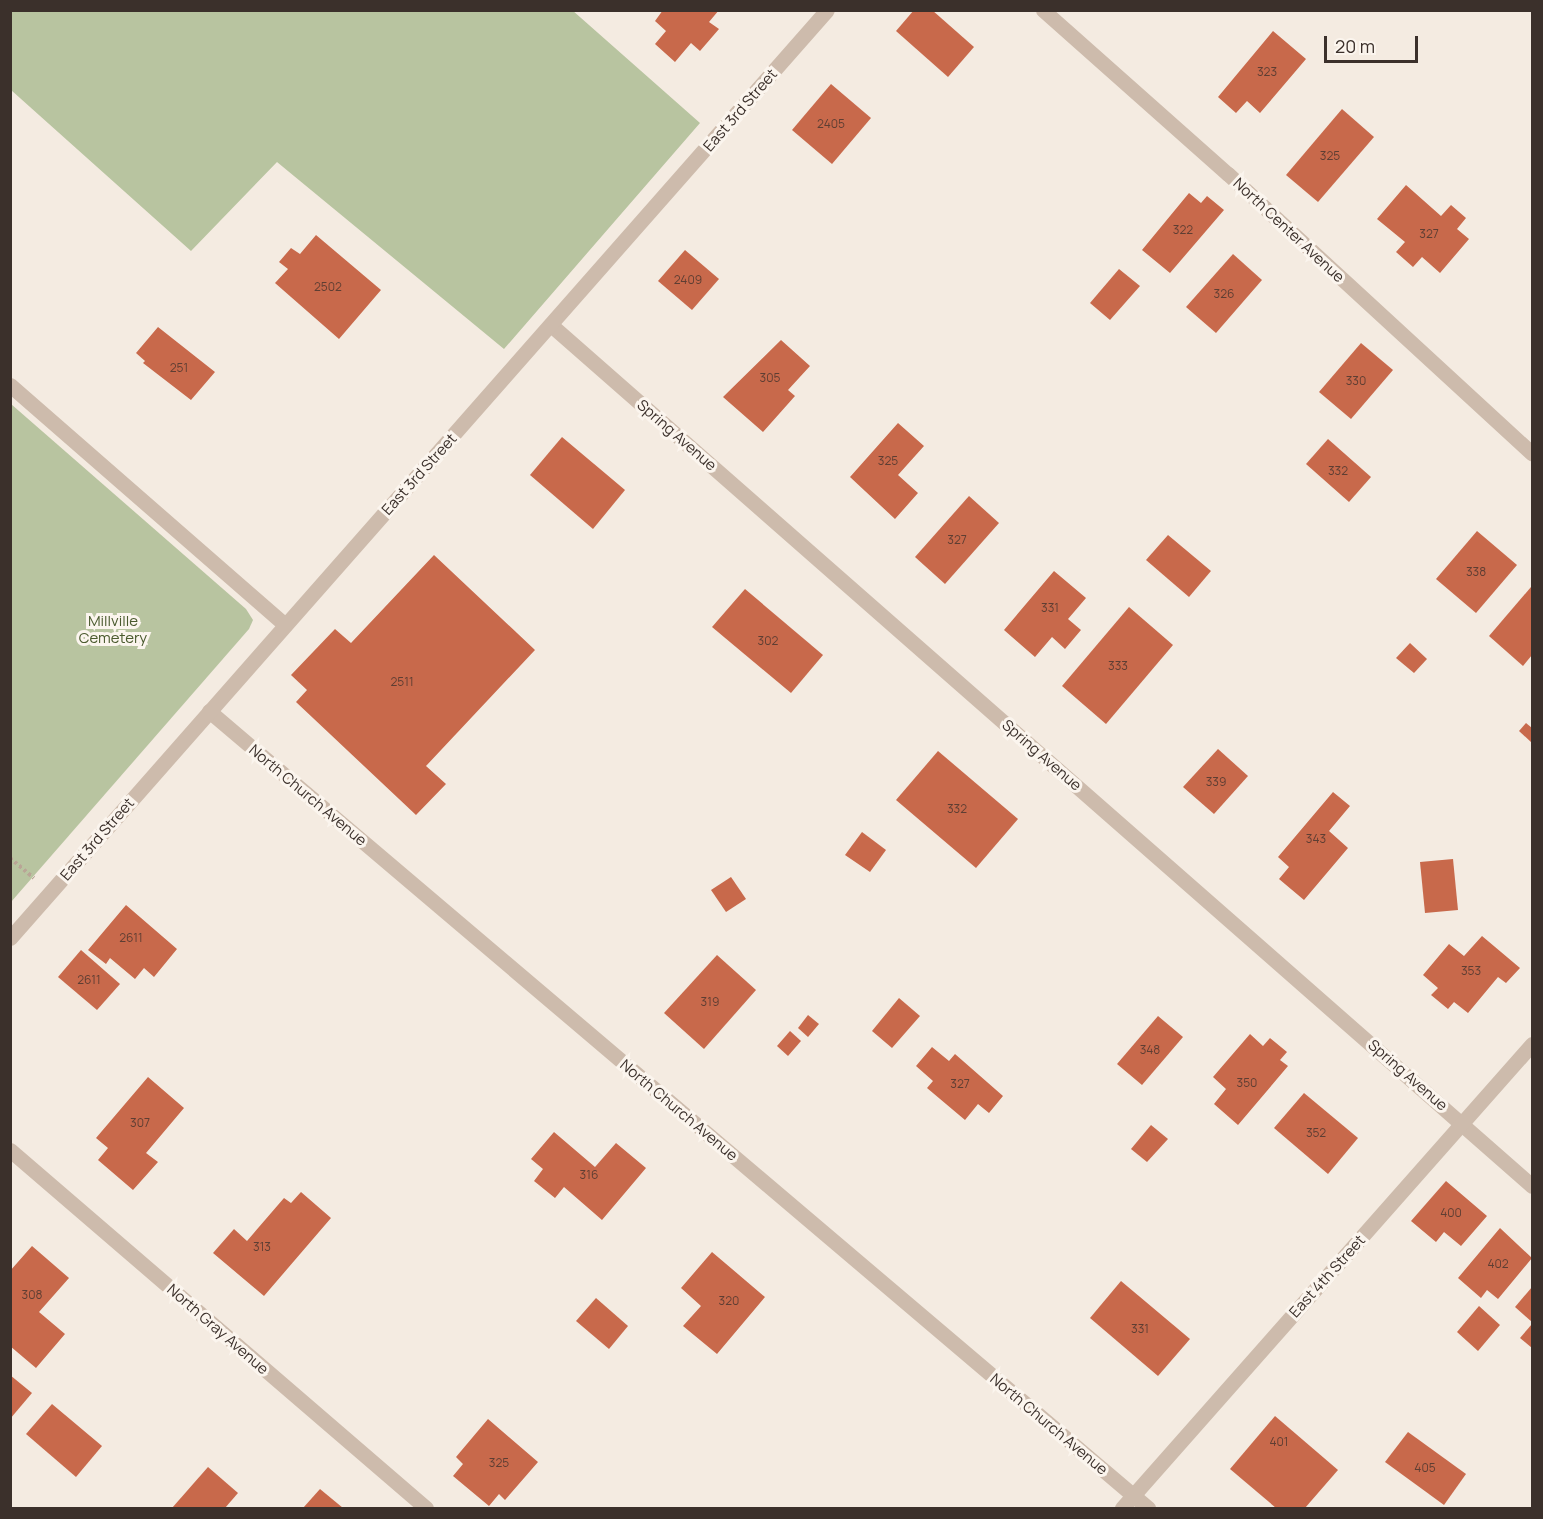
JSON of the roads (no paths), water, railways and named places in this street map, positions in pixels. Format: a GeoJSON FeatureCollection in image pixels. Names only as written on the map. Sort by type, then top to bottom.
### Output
{"type":"FeatureCollection","features":[{"type":"Feature","properties":{"kind":"street","name":"East 3rd Street"},"geometry":{"type":"LineString","coordinates":[[10,938],[827,10]]}},
{"type":"Feature","properties":{"kind":"street","name":"North Center Avenue"},"geometry":{"type":"LineString","coordinates":[[1043,10],[1533,454]]}},
{"type":"Feature","properties":{"kind":"street","name":"Spring Avenue"},"geometry":{"type":"LineString","coordinates":[[551,325],[1533,1186]]}},
{"type":"Feature","properties":{"kind":"street"},"geometry":{"type":"LineString","coordinates":[[10,385],[285,625]]}},
{"type":"Feature","properties":{"kind":"street","name":"North Church Avenue"},"geometry":{"type":"LineString","coordinates":[[209,711],[1148,1509]]}},
{"type":"Feature","properties":{"kind":"street","name":"East 4th Street"},"geometry":{"type":"LineString","coordinates":[[1122,1509],[1533,1044]]}},
{"type":"Feature","properties":{"kind":"street","name":"North Gray Avenue"},"geometry":{"type":"LineString","coordinates":[[10,1150],[426,1509]]}},
{"type":"Feature","properties":{"kind":"park label","name":"Millville Cemetery"},"geometry":{"type":"Point","coordinates":[113,628]}}]}
